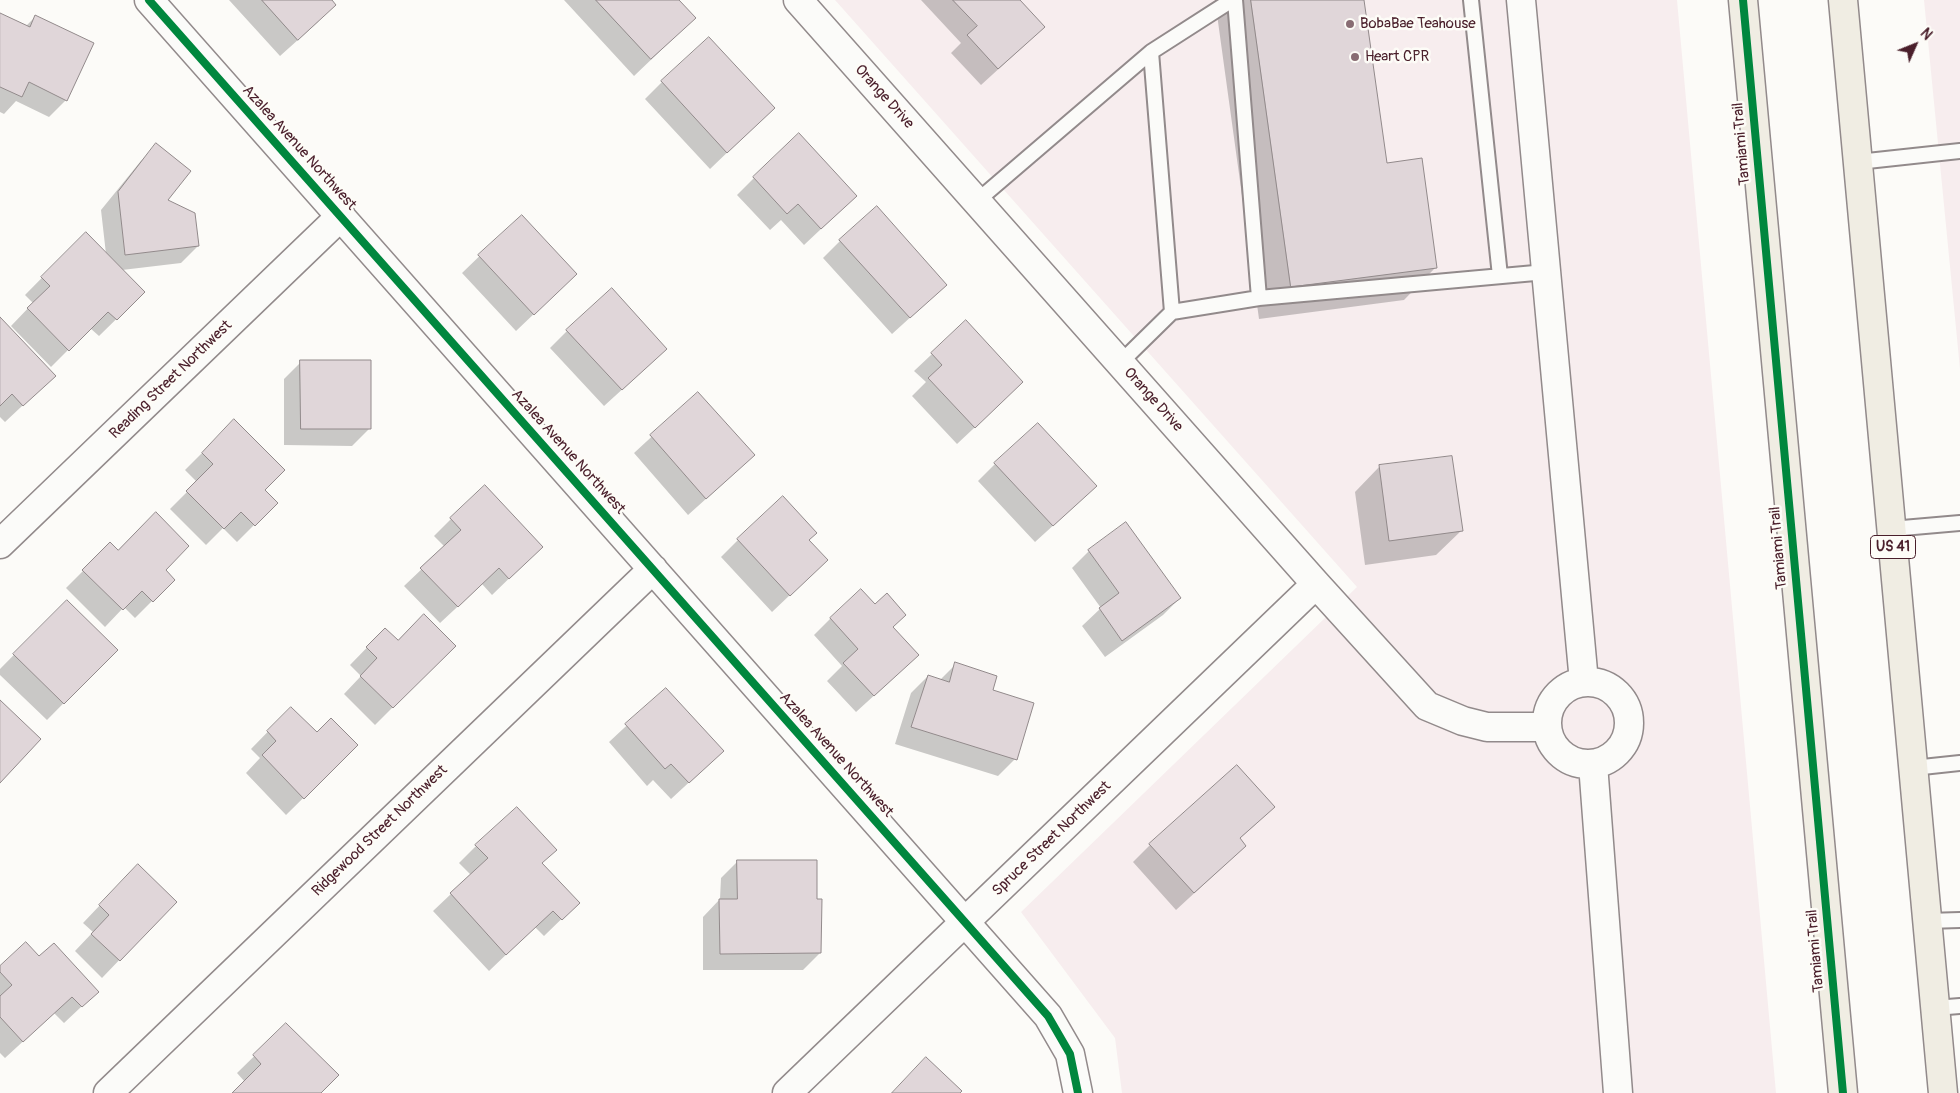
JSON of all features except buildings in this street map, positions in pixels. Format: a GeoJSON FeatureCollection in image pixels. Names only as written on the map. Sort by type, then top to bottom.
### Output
{"type":"FeatureCollection","features":[{"type":"Feature","properties":{"kind":"main road","name":"Tamiami Trail"},"geometry":{"type":"LineString","coordinates":[[1743,0],[1843,1093]]}},
{"type":"Feature","properties":{"kind":"main road","name":"US 41"},"geometry":{"type":"LineString","coordinates":[[1843,0],[1927,921],[1948,1007],[1943,1093]]}},
{"type":"Feature","properties":{"kind":"street","name":"Azalea Avenue Northwest"},"geometry":{"type":"LineString","coordinates":[[149,0],[966,921],[1048,1016],[1070,1054],[1078,1093]]}},
{"type":"Feature","properties":{"kind":"street","name":"Orange Drive"},"geometry":{"type":"LineString","coordinates":[[798,0],[1316,584],[1427,706],[1463,721],[1487,727],[1547,727]]}},
{"type":"Feature","properties":{"kind":"street"},"geometry":{"type":"LineString","coordinates":[[1521,0],[1584,682]]}},
{"type":"Feature","properties":{"kind":"street","name":"Reading Street Northwest"},"geometry":{"type":"LineString","coordinates":[[0,544],[341,216]]}},
{"type":"Feature","properties":{"kind":"street","name":"Ridgewood Street Northwest"},"geometry":{"type":"LineString","coordinates":[[108,1093],[653,569]]}},
{"type":"Feature","properties":{"kind":"street","name":"Spruce Street Northwest"},"geometry":{"type":"LineString","coordinates":[[787,1093],[1316,584]]}},
{"type":"Feature","properties":{"kind":"street"},"geometry":{"type":"LineString","coordinates":[[1584,682],[1598,683],[1611,689],[1621,699],[1628,712],[1629,726],[1626,740],[1618,751],[1606,760],[1593,764],[1580,763],[1568,759],[1558,751],[1550,740],[1547,727],[1548,714],[1552,702],[1560,692],[1572,685],[1584,682]]}},
{"type":"Feature","properties":{"kind":"street"},"geometry":{"type":"LineString","coordinates":[[1593,764],[1618,1093]]}},
{"type":"Feature","properties":{"kind":"lane"},"geometry":{"type":"LineString","coordinates":[[977,201],[1151,52],[1234,0],[1259,298]]}},
{"type":"Feature","properties":{"kind":"lane"},"geometry":{"type":"LineString","coordinates":[[1471,0],[1500,276]]}},
{"type":"Feature","properties":{"kind":"lane"},"geometry":{"type":"LineString","coordinates":[[1151,52],[1172,312]]}},
{"type":"Feature","properties":{"kind":"lane"},"geometry":{"type":"LineString","coordinates":[[1858,162],[1960,151]]}},
{"type":"Feature","properties":{"kind":"lane"},"geometry":{"type":"LineString","coordinates":[[1120,363],[1172,312],[1259,298],[1546,272]]}},
{"type":"Feature","properties":{"kind":"lane"},"geometry":{"type":"LineString","coordinates":[[1891,529],[1960,523]]}},
{"type":"Feature","properties":{"kind":"lane"},"geometry":{"type":"LineString","coordinates":[[1913,768],[1960,763]]}},
{"type":"Feature","properties":{"kind":"lane"},"geometry":{"type":"LineString","coordinates":[[1927,921],[1960,920]]}},
{"type":"Feature","properties":{"kind":"shaded area"},"geometry":{"type":"Polygon","coordinates":[[[835,0],[1677,0],[1776,1093],[1122,1093],[1115,1038],[1021,912],[1357,587],[835,0]]]}},
{"type":"Feature","properties":{"kind":"shaded area"},"geometry":{"type":"Polygon","coordinates":[[[1924,0],[1960,0],[1960,369],[1924,0]]]}},
{"type":"Feature","properties":{"kind":"cycle path"},"geometry":{"type":"LineString","coordinates":[[149,0],[1048,1016],[1070,1054],[1078,1093]]}},
{"type":"Feature","properties":{"kind":"cycle path"},"geometry":{"type":"LineString","coordinates":[[1743,0],[1843,1093]]}},
{"type":"Feature","properties":{"kind":"place","name":"BobaBae Teahouse"},"geometry":{"type":"Point","coordinates":[1350,24]}},
{"type":"Feature","properties":{"kind":"place","name":"Heart CPR"},"geometry":{"type":"Point","coordinates":[1355,57]}}]}
